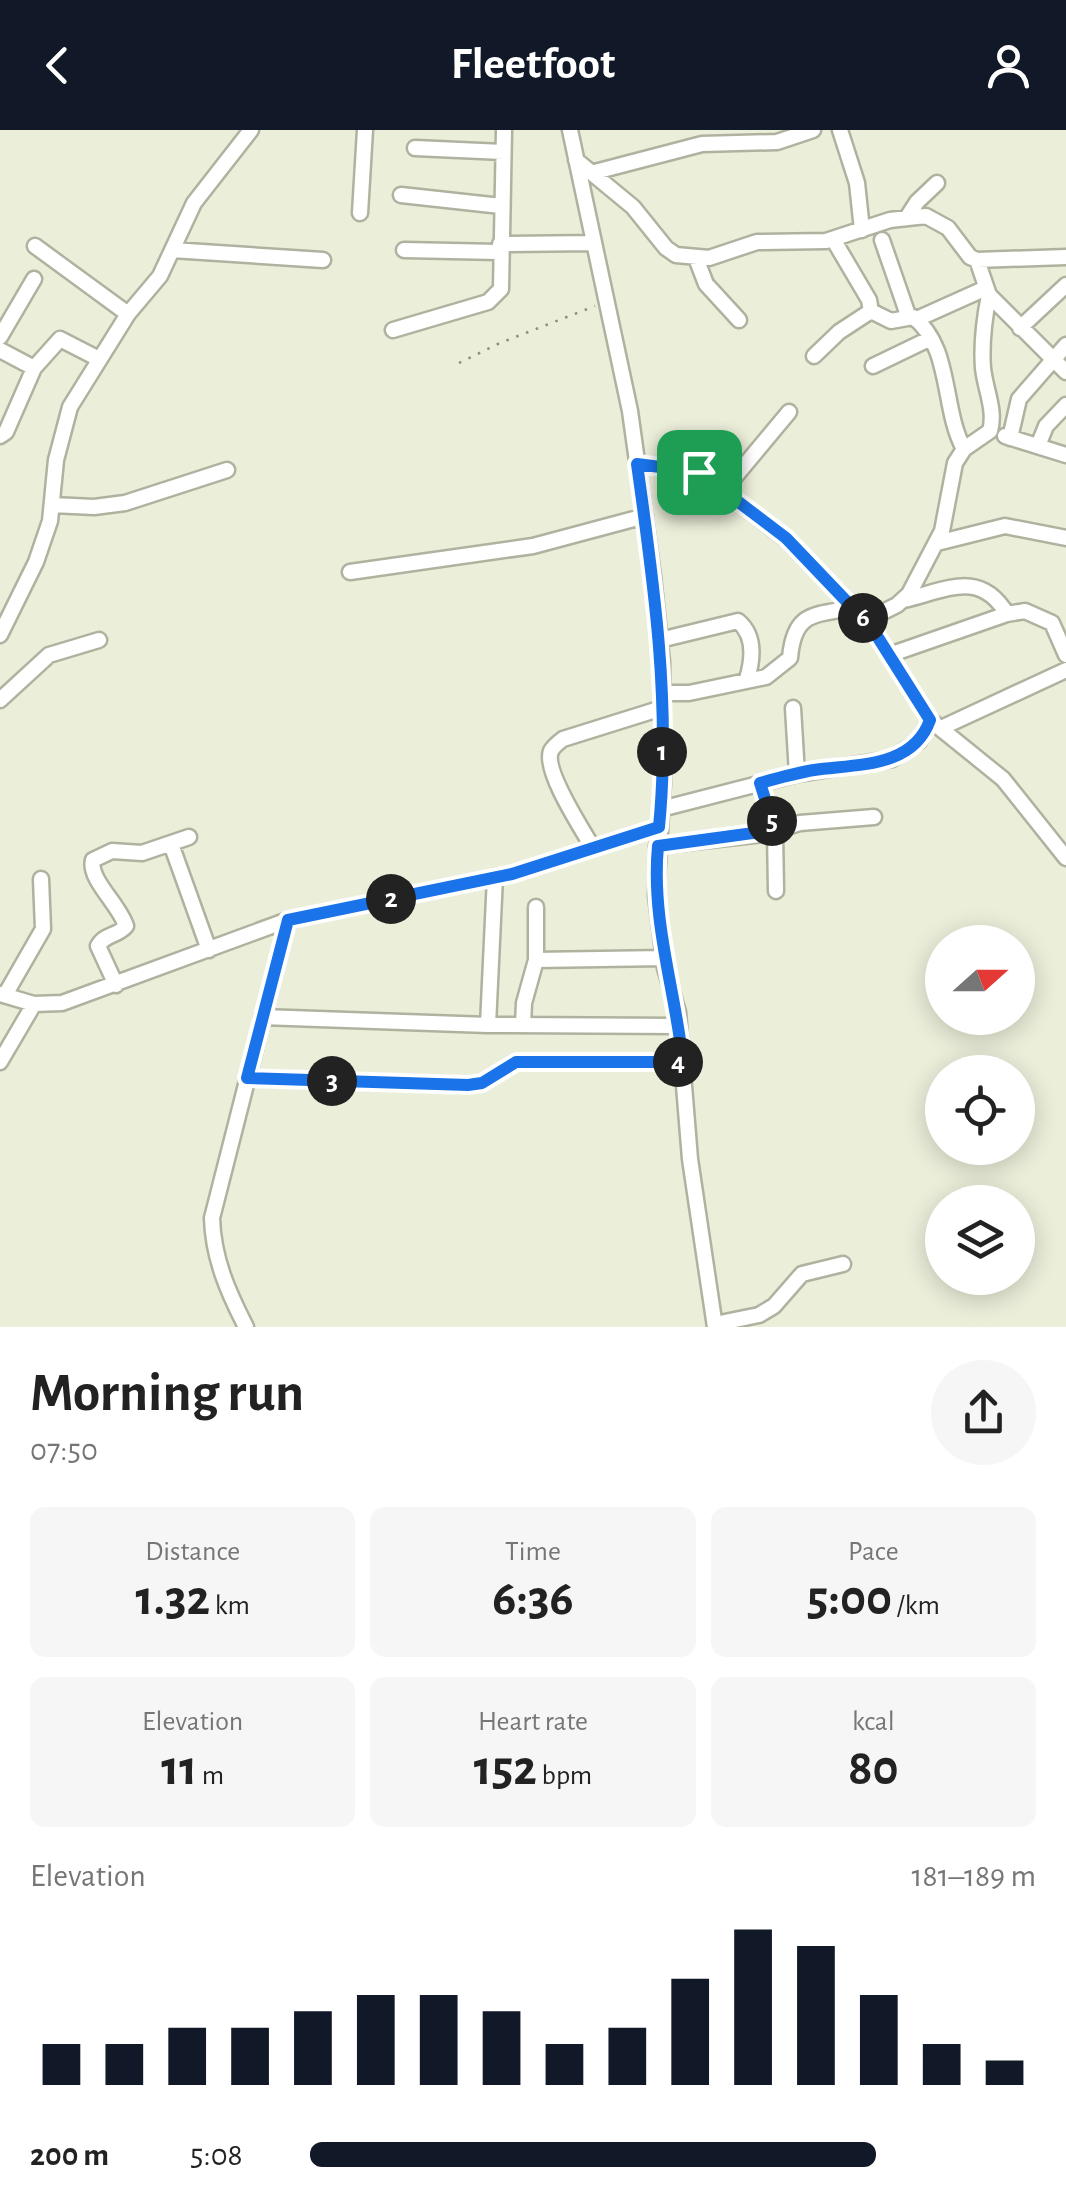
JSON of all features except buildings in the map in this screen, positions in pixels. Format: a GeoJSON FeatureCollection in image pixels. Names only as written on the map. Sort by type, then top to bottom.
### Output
{"type":"FeatureCollection","features":[{"type":"Feature","properties":{"kind":"street"},"geometry":{"type":"LineString","coordinates":[[0,635],[36,562],[52,505],[65,418],[128,314],[160,276],[194,203],[251,130]]}},
{"type":"Feature","properties":{"kind":"street"},"geometry":{"type":"LineString","coordinates":[[360,213],[366,130]]}},
{"type":"Feature","properties":{"kind":"street"},"geometry":{"type":"LineString","coordinates":[[392,330],[488,302],[500,289],[504,130]]}},
{"type":"Feature","properties":{"kind":"street"},"geometry":{"type":"LineString","coordinates":[[570,130],[645,516],[660,640],[662,700],[656,884],[664,958],[679,1026],[690,1158],[715,1326],[759,1315],[774,1306],[802,1274],[843,1264]]}},
{"type":"Feature","properties":{"kind":"street"},"geometry":{"type":"LineString","coordinates":[[591,173],[702,144],[777,142],[813,130]]}},
{"type":"Feature","properties":{"kind":"street"},"geometry":{"type":"LineString","coordinates":[[840,130],[858,183],[862,230]]}},
{"type":"Feature","properties":{"kind":"street"},"geometry":{"type":"LineString","coordinates":[[414,148],[503,152]]}},
{"type":"Feature","properties":{"kind":"street"},"geometry":{"type":"LineString","coordinates":[[576,160],[633,207],[676,255],[709,258],[758,242],[834,240],[908,216],[926,216],[939,220],[970,258],[1066,257]]}},
{"type":"Feature","properties":{"kind":"street"},"geometry":{"type":"LineString","coordinates":[[908,216],[937,183]]}},
{"type":"Feature","properties":{"kind":"street"},"geometry":{"type":"LineString","coordinates":[[401,195],[501,206]]}},
{"type":"Feature","properties":{"kind":"street"},"geometry":{"type":"LineString","coordinates":[[834,240],[869,300],[871,311]]}},
{"type":"Feature","properties":{"kind":"street"},"geometry":{"type":"LineString","coordinates":[[882,240],[913,319],[929,339],[944,373],[952,426],[964,448]]}},
{"type":"Feature","properties":{"kind":"street"},"geometry":{"type":"LineString","coordinates":[[404,250],[592,242]]}},
{"type":"Feature","properties":{"kind":"street"},"geometry":{"type":"LineString","coordinates":[[34,246],[128,314]]}},
{"type":"Feature","properties":{"kind":"street"},"geometry":{"type":"LineString","coordinates":[[172,250],[322,260]]}},
{"type":"Feature","properties":{"kind":"street"},"geometry":{"type":"LineString","coordinates":[[696,258],[706,284],[740,320]]}},
{"type":"Feature","properties":{"kind":"street"},"geometry":{"type":"LineString","coordinates":[[977,260],[987,291],[1066,372]]}},
{"type":"Feature","properties":{"kind":"street"},"geometry":{"type":"LineString","coordinates":[[0,337],[34,279]]}},
{"type":"Feature","properties":{"kind":"street"},"geometry":{"type":"LineString","coordinates":[[1020,328],[1066,285]]}},
{"type":"Feature","properties":{"kind":"street"},"geometry":{"type":"LineString","coordinates":[[871,311],[890,321],[913,319],[987,291]]}},
{"type":"Feature","properties":{"kind":"street"},"geometry":{"type":"LineString","coordinates":[[987,291],[982,335],[983,369],[992,418],[990,432]]}},
{"type":"Feature","properties":{"kind":"street"},"geometry":{"type":"LineString","coordinates":[[814,356],[871,311]]}},
{"type":"Feature","properties":{"kind":"street"},"geometry":{"type":"LineString","coordinates":[[0,436],[6,432],[34,368],[60,338],[99,360]]}},
{"type":"Feature","properties":{"kind":"street"},"geometry":{"type":"LineString","coordinates":[[873,366],[929,339]]}},
{"type":"Feature","properties":{"kind":"street"},"geometry":{"type":"LineString","coordinates":[[1010,438],[1019,399],[1066,345]]}},
{"type":"Feature","properties":{"kind":"street"},"geometry":{"type":"LineString","coordinates":[[0,350],[34,368]]}},
{"type":"Feature","properties":{"kind":"street"},"geometry":{"type":"LineString","coordinates":[[1038,446],[1046,426],[1066,405]]}},
{"type":"Feature","properties":{"kind":"street"},"geometry":{"type":"LineString","coordinates":[[724,490],[789,412]]}},
{"type":"Feature","properties":{"kind":"street"},"geometry":{"type":"LineString","coordinates":[[904,600],[937,544],[946,519],[955,462],[964,448],[990,432],[1066,455]]}},
{"type":"Feature","properties":{"kind":"street"},"geometry":{"type":"LineString","coordinates":[[637,464],[699,472],[786,538],[865,621],[935,724],[1003,779],[1066,858]]}},
{"type":"Feature","properties":{"kind":"street"},"geometry":{"type":"LineString","coordinates":[[52,505],[94,507],[125,503],[227,470]]}},
{"type":"Feature","properties":{"kind":"street"},"geometry":{"type":"LineString","coordinates":[[350,572],[534,546],[645,516]]}},
{"type":"Feature","properties":{"kind":"street"},"geometry":{"type":"LineString","coordinates":[[937,544],[1006,526],[1066,538]]}},
{"type":"Feature","properties":{"kind":"street"},"geometry":{"type":"LineString","coordinates":[[865,621],[904,600],[956,588],[978,587],[996,596],[1007,614]]}},
{"type":"Feature","properties":{"kind":"street"},"geometry":{"type":"LineString","coordinates":[[0,595],[16,604]]}},
{"type":"Feature","properties":{"kind":"street"},"geometry":{"type":"LineString","coordinates":[[592,848],[549,762],[552,748],[562,739],[662,700],[766,677],[788,663],[793,632],[799,624],[853,608]]}},
{"type":"Feature","properties":{"kind":"street"},"geometry":{"type":"LineString","coordinates":[[889,655],[1025,611],[1046,618],[1055,628],[1066,655]]}},
{"type":"Feature","properties":{"kind":"street"},"geometry":{"type":"LineString","coordinates":[[660,640],[738,621],[748,633],[752,654],[747,679]]}},
{"type":"Feature","properties":{"kind":"street"},"geometry":{"type":"LineString","coordinates":[[0,700],[49,655],[100,640]]}},
{"type":"Feature","properties":{"kind":"street"},"geometry":{"type":"LineString","coordinates":[[661,809],[796,774],[892,759],[919,741],[935,724],[1066,670]]}},
{"type":"Feature","properties":{"kind":"street"},"geometry":{"type":"LineString","coordinates":[[793,708],[796,774]]}},
{"type":"Feature","properties":{"kind":"street"},"geometry":{"type":"LineString","coordinates":[[760,783],[775,830],[776,891]]}},
{"type":"Feature","properties":{"kind":"street"},"geometry":{"type":"LineString","coordinates":[[658,846],[800,823],[874,817]]}},
{"type":"Feature","properties":{"kind":"street"},"geometry":{"type":"LineString","coordinates":[[41,879],[43,929],[2,995],[34,1004],[62,1003],[288,920],[495,877],[659,827]]}},
{"type":"Feature","properties":{"kind":"street"},"geometry":{"type":"LineString","coordinates":[[116,985],[98,946],[101,940],[126,926],[114,901],[90,869],[93,860],[112,851],[142,853],[189,838]]}},
{"type":"Feature","properties":{"kind":"street"},"geometry":{"type":"LineString","coordinates":[[170,844],[209,950]]}},
{"type":"Feature","properties":{"kind":"street"},"geometry":{"type":"LineString","coordinates":[[488,1024],[495,877]]}},
{"type":"Feature","properties":{"kind":"street"},"geometry":{"type":"LineString","coordinates":[[523,1025],[524,1003],[536,960],[536,907]]}},
{"type":"Feature","properties":{"kind":"street"},"geometry":{"type":"LineString","coordinates":[[246,1327],[224,1281],[212,1235],[212,1218],[288,920]]}},
{"type":"Feature","properties":{"kind":"street"},"geometry":{"type":"LineString","coordinates":[[536,960],[664,958]]}},
{"type":"Feature","properties":{"kind":"street"},"geometry":{"type":"LineString","coordinates":[[0,1060],[34,1004]]}},
{"type":"Feature","properties":{"kind":"street"},"geometry":{"type":"LineString","coordinates":[[262,1017],[679,1026]]}},
{"type":"Feature","properties":{"kind":"street"},"geometry":{"type":"LineString","coordinates":[[247,1078],[468,1085],[482,1083],[516,1062],[683,1062]]}},
{"type":"Feature","properties":{"kind":"path"},"geometry":{"type":"LineString","coordinates":[[459,363],[515,336],[606,302]]}},
{"type":"Feature","properties":{"kind":"route"},"geometry":{"type":"LineString","coordinates":[[637,464],[699,472],[786,538],[838,591],[881,640],[930,720],[925,735],[892,759],[811,770],[760,783],[775,830],[658,846],[656,894],[683,1062],[516,1062],[482,1083],[468,1085],[247,1078],[288,920],[512,874],[659,827],[663,783],[662,662],[637,464]]}}]}
